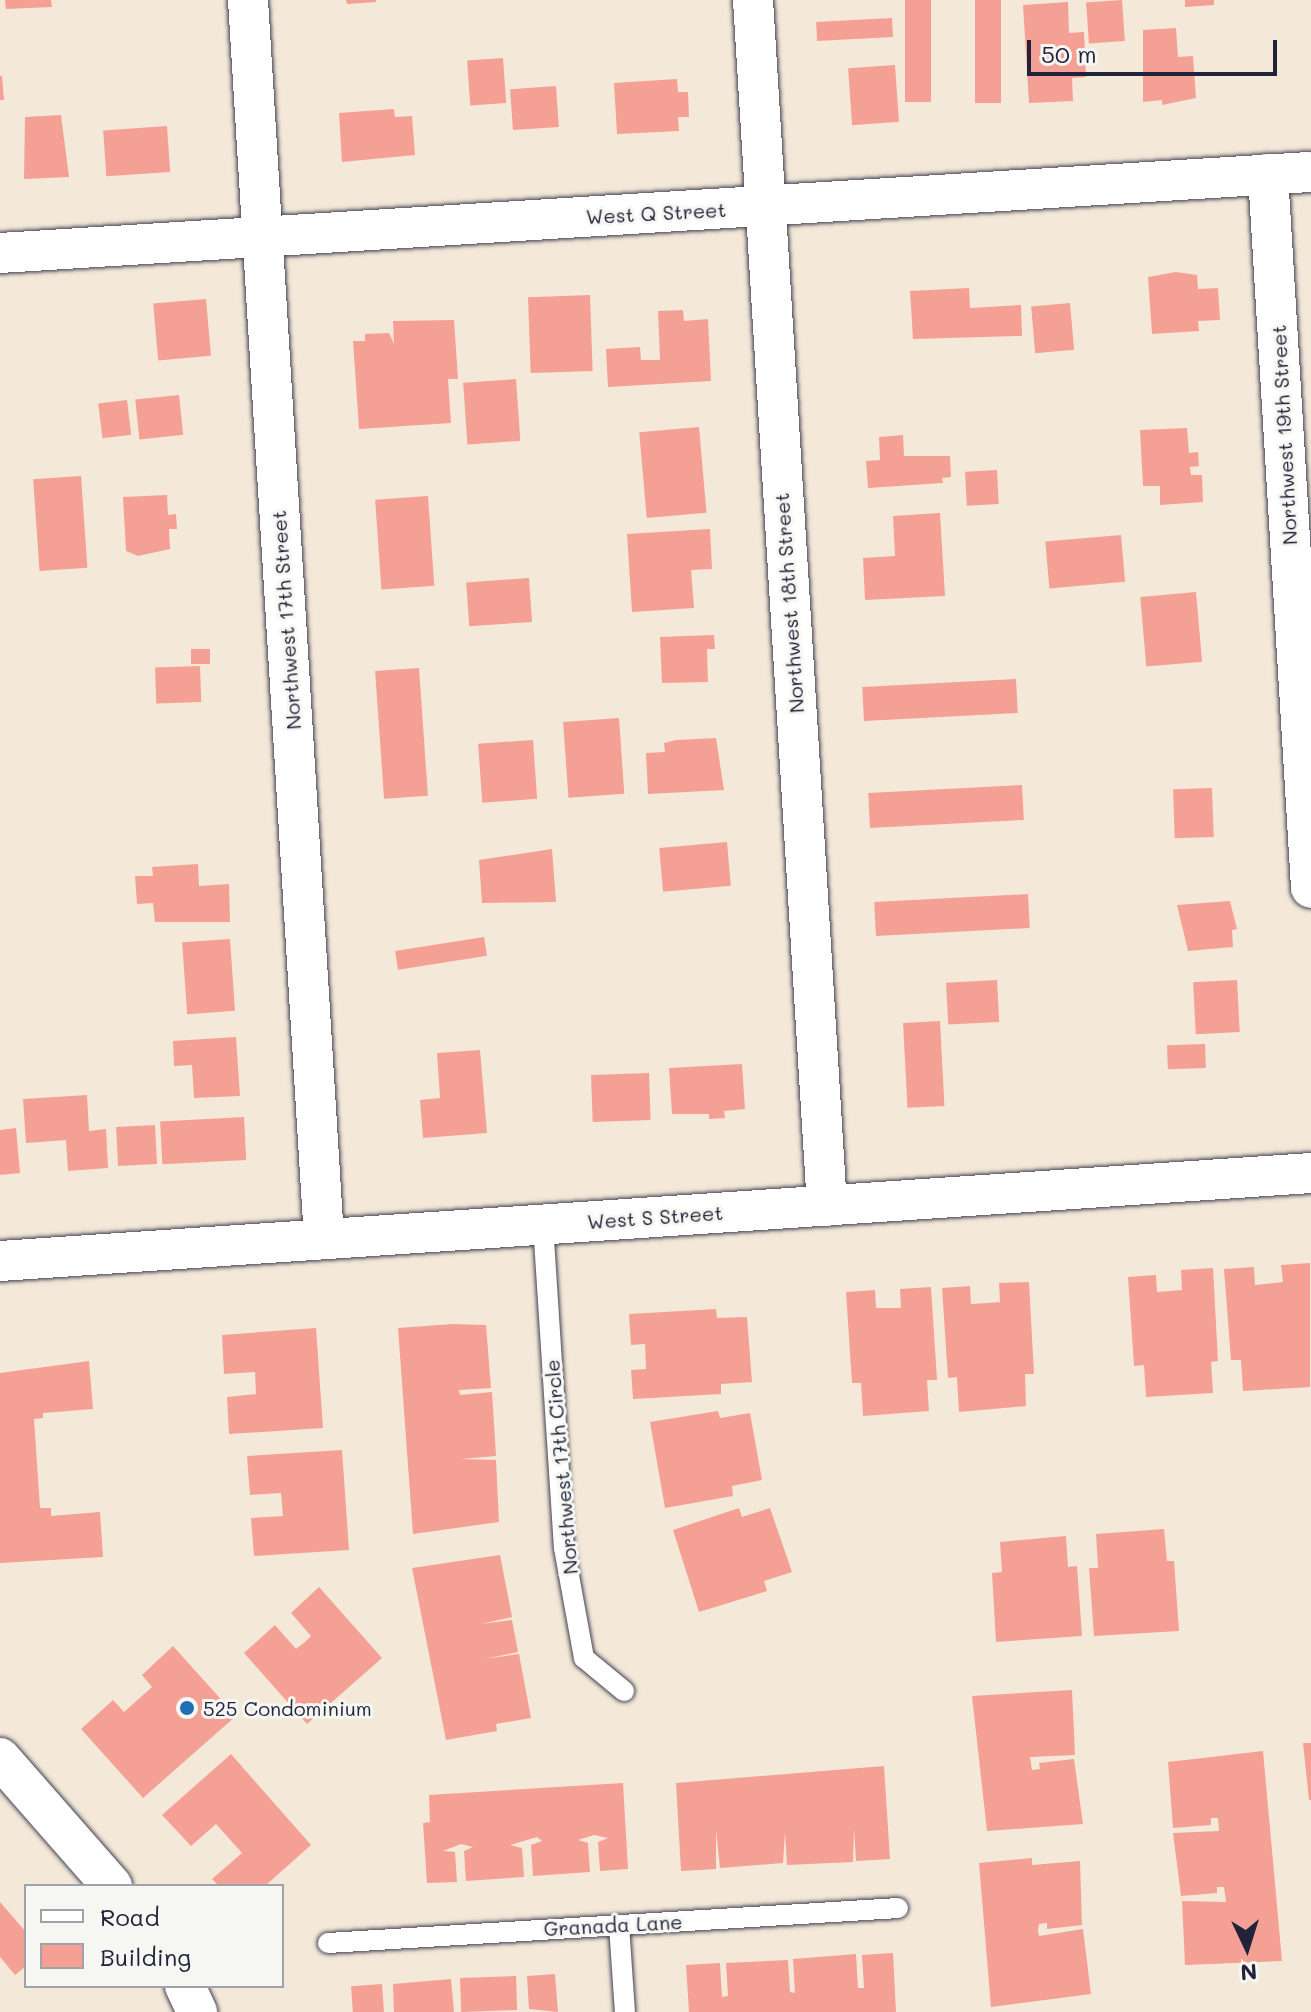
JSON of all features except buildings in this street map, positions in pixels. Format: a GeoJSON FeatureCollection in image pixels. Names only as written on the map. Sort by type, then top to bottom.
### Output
{"type":"FeatureCollection","features":[{"type":"Feature","properties":{"kind":"street","name":"Northwest 17th Street"},"geometry":{"type":"LineString","coordinates":[[248,0],[324,1239]]}},
{"type":"Feature","properties":{"kind":"street","name":"Northwest 18th Street"},"geometry":{"type":"LineString","coordinates":[[753,0],[827,1206]]}},
{"type":"Feature","properties":{"kind":"street","name":"West Q Street"},"geometry":{"type":"LineString","coordinates":[[0,253],[1311,172]]}},
{"type":"Feature","properties":{"kind":"street","name":"Northwest 19th Street"},"geometry":{"type":"LineString","coordinates":[[1268,174],[1311,888]]}},
{"type":"Feature","properties":{"kind":"street","name":"West S Street"},"geometry":{"type":"LineString","coordinates":[[0,1261],[1311,1173]]}},
{"type":"Feature","properties":{"kind":"street"},"geometry":{"type":"LineString","coordinates":[[0,1758],[110,1884]]}},
{"type":"Feature","properties":{"kind":"street"},"geometry":{"type":"LineString","coordinates":[[186,1988],[197,2012]]}},
{"type":"Feature","properties":{"kind":"lane","name":"Northwest 17th Circle"},"geometry":{"type":"LineString","coordinates":[[543,1224],[564,1548],[584,1658],[624,1691]]}},
{"type":"Feature","properties":{"kind":"lane","name":"Granada Lane"},"geometry":{"type":"LineString","coordinates":[[328,1943],[898,1908]]}},
{"type":"Feature","properties":{"kind":"lane"},"geometry":{"type":"LineString","coordinates":[[619,1925],[625,2012]]}},
{"type":"Feature","properties":{"kind":"place","name":"525 Condominium"},"geometry":{"type":"Point","coordinates":[187,1708]}}]}
